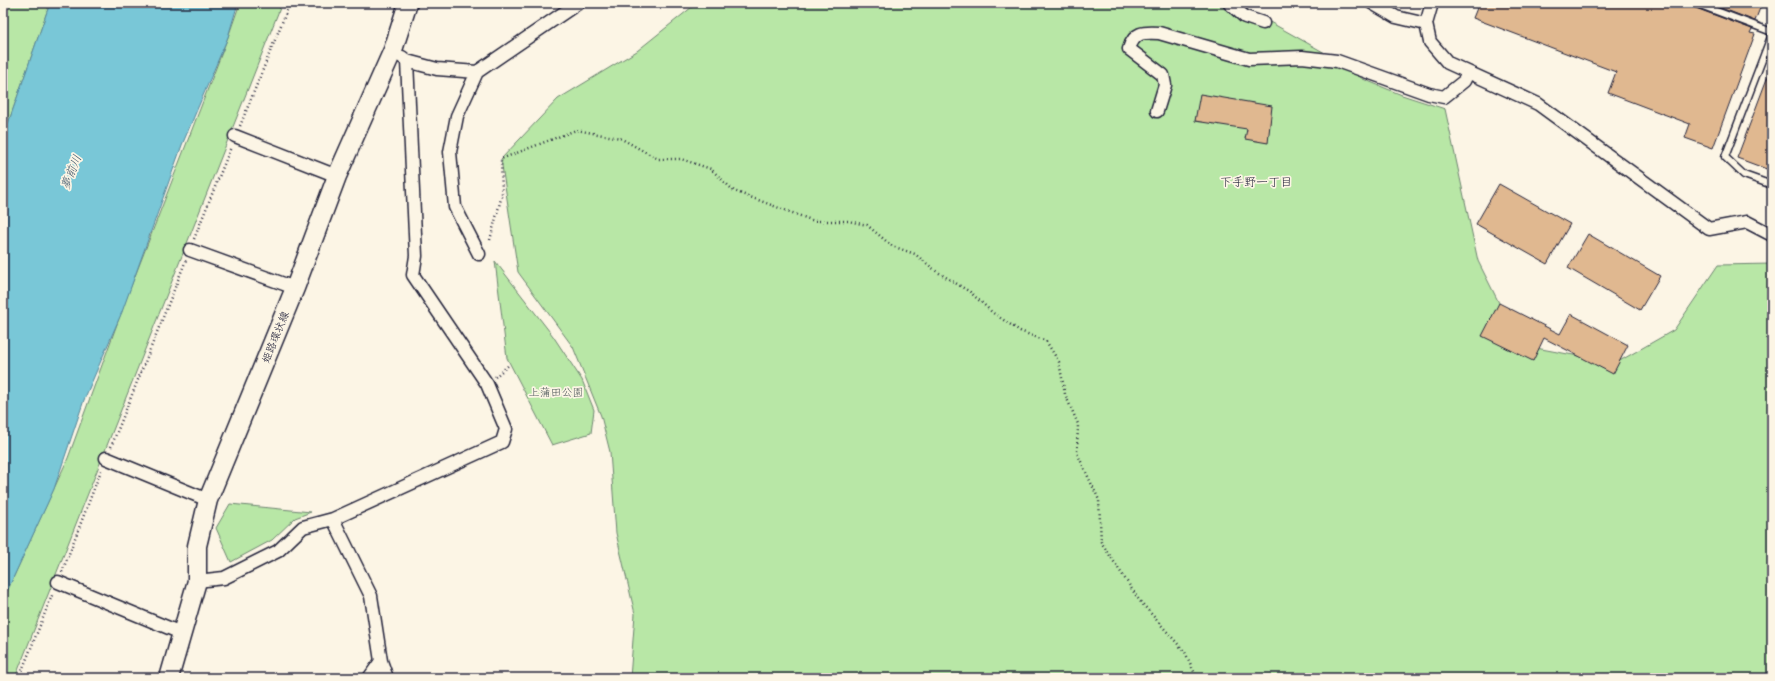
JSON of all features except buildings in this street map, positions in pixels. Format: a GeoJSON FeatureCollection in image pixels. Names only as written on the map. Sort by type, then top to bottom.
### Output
{"type":"FeatureCollection","features":[{"type":"Feature","properties":{"kind":"main road","name":"姫路環状線"},"geometry":{"type":"LineString","coordinates":[[169,678],[181,632],[197,581],[197,546],[208,500],[295,288],[337,176],[392,50],[408,3]]}},
{"type":"Feature","properties":{"kind":"street"},"geometry":{"type":"LineString","coordinates":[[479,254],[456,208],[450,152],[457,116],[478,72],[578,3]]}},
{"type":"Feature","properties":{"kind":"street"},"geometry":{"type":"LineString","coordinates":[[1229,3],[1245,17],[1263,23]]}},
{"type":"Feature","properties":{"kind":"street"},"geometry":{"type":"LineString","coordinates":[[1372,3],[1396,17],[1426,24]]}},
{"type":"Feature","properties":{"kind":"street"},"geometry":{"type":"LineString","coordinates":[[1432,3],[1426,24],[1430,42],[1448,63],[1538,104],[1709,229],[1746,222],[1772,235]]}},
{"type":"Feature","properties":{"kind":"street"},"geometry":{"type":"LineString","coordinates":[[1156,111],[1165,85],[1163,75],[1129,49],[1132,40],[1144,32],[1159,33],[1249,59],[1302,58],[1337,61],[1429,94],[1444,97],[1464,81],[1468,73]]}},
{"type":"Feature","properties":{"kind":"street"},"geometry":{"type":"LineString","coordinates":[[392,50],[407,61],[437,69],[478,72]]}},
{"type":"Feature","properties":{"kind":"street"},"geometry":{"type":"LineString","coordinates":[[197,581],[224,578],[278,551],[303,527],[332,519],[502,442],[506,428],[487,384],[413,276],[416,256],[407,61]]}},
{"type":"Feature","properties":{"kind":"street"},"geometry":{"type":"LineString","coordinates":[[236,136],[337,176]]}},
{"type":"Feature","properties":{"kind":"street"},"geometry":{"type":"LineString","coordinates":[[190,250],[295,288]]}},
{"type":"Feature","properties":{"kind":"street"},"geometry":{"type":"LineString","coordinates":[[106,458],[208,500]]}},
{"type":"Feature","properties":{"kind":"street"},"geometry":{"type":"LineString","coordinates":[[332,519],[371,596],[381,661],[387,678]]}},
{"type":"Feature","properties":{"kind":"street"},"geometry":{"type":"LineString","coordinates":[[58,582],[181,632]]}},
{"type":"Feature","properties":{"kind":"street"},"geometry":{"type":"LineString","coordinates":[[369,678],[381,661]]}},
{"type":"Feature","properties":{"kind":"lane"},"geometry":{"type":"LineString","coordinates":[[1695,3],[1772,33],[1725,157],[1744,175],[1772,185]]}},
{"type":"Feature","properties":{"kind":"path"},"geometry":{"type":"LineString","coordinates":[[20,678],[106,458],[290,3]]}},
{"type":"Feature","properties":{"kind":"path"},"geometry":{"type":"LineString","coordinates":[[490,240],[502,195],[501,159],[576,130],[620,138],[658,159],[681,159],[711,168],[734,191],[814,222],[848,222],[867,225],[892,246],[915,254],[936,271],[970,292],[993,312],[1020,331],[1046,341],[1060,362],[1065,394],[1078,424],[1076,453],[1099,500],[1101,542],[1139,600],[1185,652],[1195,674],[1199,678]]}},
{"type":"Feature","properties":{"kind":"path"},"geometry":{"type":"LineString","coordinates":[[487,384],[510,364]]}},
{"type":"Feature","properties":{"kind":"green space"},"geometry":{"type":"Polygon","coordinates":[[[5,3],[50,3],[3,138],[3,9],[5,3]]]}},
{"type":"Feature","properties":{"kind":"green space"},"geometry":{"type":"Polygon","coordinates":[[[240,3],[282,3],[15,678],[3,678],[3,600],[68,458],[128,294],[240,3]]]}},
{"type":"Feature","properties":{"kind":"green space"},"geometry":{"type":"Polygon","coordinates":[[[697,3],[1236,3],[1325,53],[1363,79],[1402,95],[1445,109],[1478,261],[1520,345],[1616,363],[1674,330],[1718,265],[1772,264],[1772,678],[630,678],[635,614],[616,533],[610,452],[601,416],[573,347],[518,272],[501,159],[558,99],[637,51],[697,3]]]}},
{"type":"Feature","properties":{"kind":"green space","name":"上蒲田公園"},"geometry":{"type":"Polygon","coordinates":[[[495,261],[553,336],[582,380],[594,410],[591,433],[552,445],[507,358],[495,261]]]}},
{"type":"Feature","properties":{"kind":"green space"},"geometry":{"type":"Polygon","coordinates":[[[230,504],[311,512],[295,518],[272,540],[231,562],[216,528],[230,504]]]}},
{"type":"Feature","properties":{"kind":"water","name":"夢前川"},"geometry":{"type":"Polygon","coordinates":[[[50,3],[238,3],[228,37],[182,145],[122,312],[84,400],[54,489],[3,600],[3,138],[50,3]]]}},
{"type":"Feature","properties":{"kind":"district","name":"下手野一丁目"},"geometry":{"type":"Point","coordinates":[1256,182]}}]}
